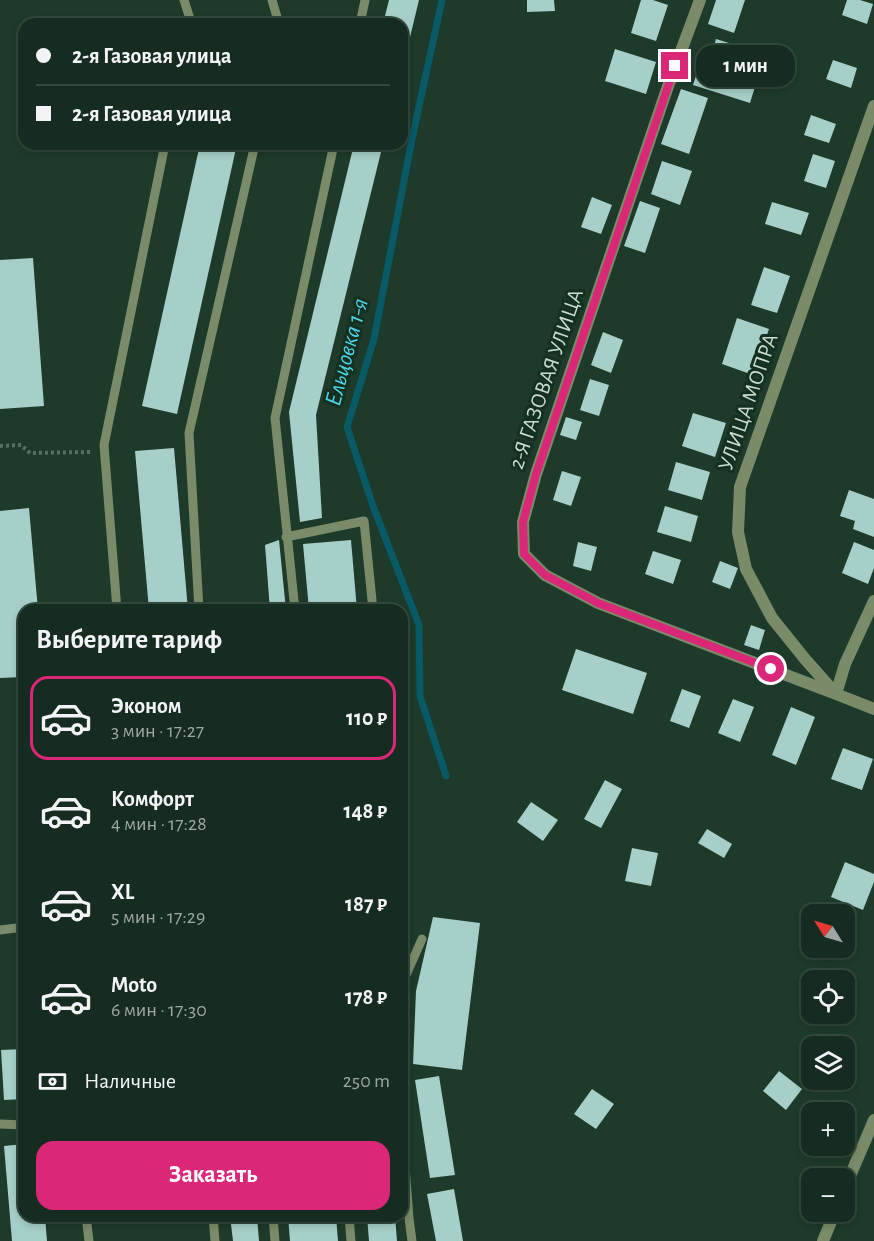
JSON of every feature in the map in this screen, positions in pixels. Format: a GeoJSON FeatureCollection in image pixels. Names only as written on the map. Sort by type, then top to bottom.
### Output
{"type":"FeatureCollection","features":[{"type":"Feature","properties":{"kind":"street","name":"2-Я ГАЗОВАЯ УЛИЦА"},"geometry":{"type":"LineString","coordinates":[[700,0],[667,89],[536,474],[523,522],[524,554],[545,575],[598,603],[874,710]]}},
{"type":"Feature","properties":{"kind":"street","name":"УЛИЦА МОПРА"},"geometry":{"type":"LineString","coordinates":[[836,694],[805,660],[772,618],[746,568],[738,532],[740,487],[874,106]]}},
{"type":"Feature","properties":{"kind":"street"},"geometry":{"type":"LineString","coordinates":[[836,694],[845,664],[874,601]]}},
{"type":"Feature","properties":{"kind":"street"},"geometry":{"type":"LineString","coordinates":[[853,1168],[874,1120]]}},
{"type":"Feature","properties":{"kind":"street"},"geometry":{"type":"LineString","coordinates":[[823,1241],[831,1222]]}},
{"type":"Feature","properties":{"kind":"lane"},"geometry":{"type":"LineString","coordinates":[[184,0],[190,18]]}},
{"type":"Feature","properties":{"kind":"lane"},"geometry":{"type":"LineString","coordinates":[[272,0],[277,18]]}},
{"type":"Feature","properties":{"kind":"lane"},"geometry":{"type":"LineString","coordinates":[[361,18],[365,0]]}},
{"type":"Feature","properties":{"kind":"lane"},"geometry":{"type":"LineString","coordinates":[[117,604],[104,445],[164,150]]}},
{"type":"Feature","properties":{"kind":"lane"},"geometry":{"type":"LineString","coordinates":[[199,604],[189,433],[254,150]]}},
{"type":"Feature","properties":{"kind":"lane"},"geometry":{"type":"LineString","coordinates":[[293,604],[275,418],[333,150]]}},
{"type":"Feature","properties":{"kind":"lane"},"geometry":{"type":"LineString","coordinates":[[286,537],[364,521],[372,604]]}},
{"type":"Feature","properties":{"kind":"lane"},"geometry":{"type":"LineString","coordinates":[[0,930],[18,928]]}},
{"type":"Feature","properties":{"kind":"lane"},"geometry":{"type":"LineString","coordinates":[[408,970],[422,939]]}},
{"type":"Feature","properties":{"kind":"lane"},"geometry":{"type":"LineString","coordinates":[[0,1124],[18,1125]]}},
{"type":"Feature","properties":{"kind":"lane"},"geometry":{"type":"LineString","coordinates":[[408,1205],[412,1241]]}},
{"type":"Feature","properties":{"kind":"lane"},"geometry":{"type":"LineString","coordinates":[[86,1222],[88,1241]]}},
{"type":"Feature","properties":{"kind":"lane"},"geometry":{"type":"LineString","coordinates":[[213,1222],[215,1241]]}},
{"type":"Feature","properties":{"kind":"lane"},"geometry":{"type":"LineString","coordinates":[[273,1222],[275,1241]]}},
{"type":"Feature","properties":{"kind":"lane"},"geometry":{"type":"LineString","coordinates":[[349,1222],[351,1241]]}},
{"type":"Feature","properties":{"kind":"path"},"geometry":{"type":"LineString","coordinates":[[0,446],[21,445],[30,453],[105,452]]}},
{"type":"Feature","properties":{"kind":"building"},"geometry":{"type":"Polygon","coordinates":[[[389,0],[419,0],[408,45],[408,18],[384,18],[389,0]]]}},
{"type":"Feature","properties":{"kind":"building"},"geometry":{"type":"Polygon","coordinates":[[[527,0],[554,0],[555,11],[527,12],[527,0]]]}},
{"type":"Feature","properties":{"kind":"building"},"geometry":{"type":"Polygon","coordinates":[[[641,0],[653,0],[668,5],[656,41],[631,33],[641,0]]]}},
{"type":"Feature","properties":{"kind":"building"},"geometry":{"type":"Polygon","coordinates":[[[716,0],[745,0],[734,33],[708,24],[716,0]]]}},
{"type":"Feature","properties":{"kind":"building"},"geometry":{"type":"Polygon","coordinates":[[[847,0],[860,0],[873,4],[867,24],[842,15],[847,0]]]}},
{"type":"Feature","properties":{"kind":"building"},"geometry":{"type":"Polygon","coordinates":[[[716,39],[765,54],[750,103],[693,85],[704,51],[712,53],[716,39]]]}},
{"type":"Feature","properties":{"kind":"building"},"geometry":{"type":"Polygon","coordinates":[[[615,49],[656,62],[646,94],[605,81],[615,49]]]}},
{"type":"Feature","properties":{"kind":"building"},"geometry":{"type":"Polygon","coordinates":[[[833,60],[857,68],[851,88],[826,79],[833,60]]]}},
{"type":"Feature","properties":{"kind":"building"},"geometry":{"type":"Polygon","coordinates":[[[681,89],[708,98],[689,154],[661,144],[681,89]]]}},
{"type":"Feature","properties":{"kind":"building"},"geometry":{"type":"Polygon","coordinates":[[[811,115],[836,124],[829,143],[804,135],[811,115]]]}},
{"type":"Feature","properties":{"kind":"building"},"geometry":{"type":"Polygon","coordinates":[[[199,150],[236,150],[177,414],[142,406],[199,150]]]}},
{"type":"Feature","properties":{"kind":"building"},"geometry":{"type":"Polygon","coordinates":[[[353,150],[382,150],[316,415],[322,518],[300,522],[289,412],[353,150]]]}},
{"type":"Feature","properties":{"kind":"building"},"geometry":{"type":"Polygon","coordinates":[[[813,154],[835,161],[826,188],[804,181],[813,154]]]}},
{"type":"Feature","properties":{"kind":"building"},"geometry":{"type":"Polygon","coordinates":[[[662,161],[692,171],[680,205],[651,194],[662,161]]]}},
{"type":"Feature","properties":{"kind":"building"},"geometry":{"type":"Polygon","coordinates":[[[592,197],[612,205],[601,234],[581,227],[592,197]]]}},
{"type":"Feature","properties":{"kind":"building"},"geometry":{"type":"Polygon","coordinates":[[[640,201],[660,208],[645,253],[624,246],[640,201]]]}},
{"type":"Feature","properties":{"kind":"building"},"geometry":{"type":"Polygon","coordinates":[[[772,202],[809,213],[801,235],[765,224],[772,202]]]}},
{"type":"Feature","properties":{"kind":"building"},"geometry":{"type":"Polygon","coordinates":[[[33,258],[44,406],[0,409],[0,260],[33,258]]]}},
{"type":"Feature","properties":{"kind":"building"},"geometry":{"type":"Polygon","coordinates":[[[764,267],[790,276],[777,313],[751,305],[764,267]]]}},
{"type":"Feature","properties":{"kind":"building"},"geometry":{"type":"Polygon","coordinates":[[[737,318],[769,329],[753,375],[722,364],[737,318]]]}},
{"type":"Feature","properties":{"kind":"building"},"geometry":{"type":"Polygon","coordinates":[[[603,332],[623,340],[611,373],[591,365],[603,332]]]}},
{"type":"Feature","properties":{"kind":"building"},"geometry":{"type":"Polygon","coordinates":[[[590,379],[609,385],[599,416],[580,410],[590,379]]]}},
{"type":"Feature","properties":{"kind":"building"},"geometry":{"type":"Polygon","coordinates":[[[693,413],[726,423],[715,457],[682,446],[693,413]]]}},
{"type":"Feature","properties":{"kind":"building"},"geometry":{"type":"Polygon","coordinates":[[[566,417],[582,422],[576,440],[560,435],[566,417]]]}},
{"type":"Feature","properties":{"kind":"building"},"geometry":{"type":"Polygon","coordinates":[[[174,448],[187,604],[148,604],[135,451],[174,448]]]}},
{"type":"Feature","properties":{"kind":"building"},"geometry":{"type":"Polygon","coordinates":[[[676,462],[710,472],[702,500],[668,490],[676,462]]]}},
{"type":"Feature","properties":{"kind":"building"},"geometry":{"type":"Polygon","coordinates":[[[562,471],[581,477],[571,506],[553,500],[562,471]]]}},
{"type":"Feature","properties":{"kind":"building"},"geometry":{"type":"Polygon","coordinates":[[[849,490],[874,499],[874,537],[853,529],[855,521],[840,516],[849,490]]]}},
{"type":"Feature","properties":{"kind":"building"},"geometry":{"type":"Polygon","coordinates":[[[665,506],[698,516],[691,542],[657,532],[665,506]]]}},
{"type":"Feature","properties":{"kind":"building"},"geometry":{"type":"Polygon","coordinates":[[[29,508],[37,604],[18,604],[18,677],[0,678],[0,511],[29,508]]]}},
{"type":"Feature","properties":{"kind":"building"},"geometry":{"type":"Polygon","coordinates":[[[279,540],[285,604],[270,604],[265,545],[279,540]]]}},
{"type":"Feature","properties":{"kind":"building"},"geometry":{"type":"Polygon","coordinates":[[[351,540],[356,604],[308,604],[303,544],[351,540]]]}},
{"type":"Feature","properties":{"kind":"building"},"geometry":{"type":"Polygon","coordinates":[[[578,542],[597,547],[591,571],[573,566],[578,542]]]}},
{"type":"Feature","properties":{"kind":"building"},"geometry":{"type":"Polygon","coordinates":[[[854,542],[874,550],[874,568],[868,584],[842,573],[854,542]]]}},
{"type":"Feature","properties":{"kind":"building"},"geometry":{"type":"Polygon","coordinates":[[[653,551],[681,560],[673,584],[645,574],[653,551]]]}},
{"type":"Feature","properties":{"kind":"building"},"geometry":{"type":"Polygon","coordinates":[[[720,561],[738,568],[730,589],[712,582],[720,561]]]}},
{"type":"Feature","properties":{"kind":"building"},"geometry":{"type":"Polygon","coordinates":[[[751,625],[765,630],[759,650],[744,645],[751,625]]]}},
{"type":"Feature","properties":{"kind":"building"},"geometry":{"type":"Polygon","coordinates":[[[576,649],[647,673],[633,714],[562,690],[576,649]]]}},
{"type":"Feature","properties":{"kind":"building"},"geometry":{"type":"Polygon","coordinates":[[[682,689],[701,696],[689,728],[670,721],[682,689]]]}},
{"type":"Feature","properties":{"kind":"building"},"geometry":{"type":"Polygon","coordinates":[[[733,699],[754,707],[740,742],[718,733],[733,699]]]}},
{"type":"Feature","properties":{"kind":"building"},"geometry":{"type":"Polygon","coordinates":[[[791,707],[815,717],[796,765],[772,755],[791,707]]]}},
{"type":"Feature","properties":{"kind":"building"},"geometry":{"type":"Polygon","coordinates":[[[843,748],[873,759],[862,790],[831,779],[843,748]]]}},
{"type":"Feature","properties":{"kind":"building"},"geometry":{"type":"Polygon","coordinates":[[[605,780],[622,789],[601,828],[584,819],[605,780]]]}},
{"type":"Feature","properties":{"kind":"building"},"geometry":{"type":"Polygon","coordinates":[[[531,802],[558,820],[543,841],[517,822],[531,802]]]}},
{"type":"Feature","properties":{"kind":"building"},"geometry":{"type":"Polygon","coordinates":[[[707,829],[732,844],[724,858],[698,843],[707,829]]]}},
{"type":"Feature","properties":{"kind":"building"},"geometry":{"type":"Polygon","coordinates":[[[632,848],[658,853],[651,886],[625,881],[632,848]]]}},
{"type":"Feature","properties":{"kind":"building"},"geometry":{"type":"Polygon","coordinates":[[[845,862],[874,874],[874,882],[863,910],[855,907],[855,904],[848,904],[831,897],[845,862]]]}},
{"type":"Feature","properties":{"kind":"building"},"geometry":{"type":"Polygon","coordinates":[[[433,917],[480,923],[462,1070],[413,1064],[416,991],[433,917]]]}},
{"type":"Feature","properties":{"kind":"building"},"geometry":{"type":"Polygon","coordinates":[[[18,1049],[18,1099],[4,1100],[1,1050],[18,1049]]]}},
{"type":"Feature","properties":{"kind":"building"},"geometry":{"type":"Polygon","coordinates":[[[779,1071],[801,1090],[786,1110],[763,1091],[779,1071]]]}},
{"type":"Feature","properties":{"kind":"building"},"geometry":{"type":"Polygon","coordinates":[[[439,1076],[455,1175],[430,1178],[415,1080],[439,1076]]]}},
{"type":"Feature","properties":{"kind":"building"},"geometry":{"type":"Polygon","coordinates":[[[592,1089],[614,1104],[596,1129],[574,1114],[592,1089]]]}},
{"type":"Feature","properties":{"kind":"building"},"geometry":{"type":"Polygon","coordinates":[[[18,1145],[18,1222],[45,1222],[47,1241],[12,1241],[4,1146],[18,1145]]]}},
{"type":"Feature","properties":{"kind":"building"},"geometry":{"type":"Polygon","coordinates":[[[454,1189],[463,1241],[436,1241],[427,1194],[454,1189]]]}},
{"type":"Feature","properties":{"kind":"building"},"geometry":{"type":"Polygon","coordinates":[[[231,1222],[257,1222],[259,1241],[233,1241],[231,1222]]]}},
{"type":"Feature","properties":{"kind":"building"},"geometry":{"type":"Polygon","coordinates":[[[288,1222],[336,1222],[338,1241],[290,1241],[288,1222]]]}},
{"type":"Feature","properties":{"kind":"building"},"geometry":{"type":"Polygon","coordinates":[[[367,1222],[395,1222],[397,1241],[369,1241],[367,1222]]]}},
{"type":"Feature","properties":{"kind":"waterway","name":"Ельцовка 1-я"},"geometry":{"type":"LineString","coordinates":[[442,0],[412,139],[374,339],[347,427],[373,506],[419,625],[420,696],[446,776]]}},
{"type":"Feature","properties":{"kind":"route"},"geometry":{"type":"LineString","coordinates":[[675,66],[536,474],[523,522],[524,554],[545,575],[598,603],[771,669]]}}]}
